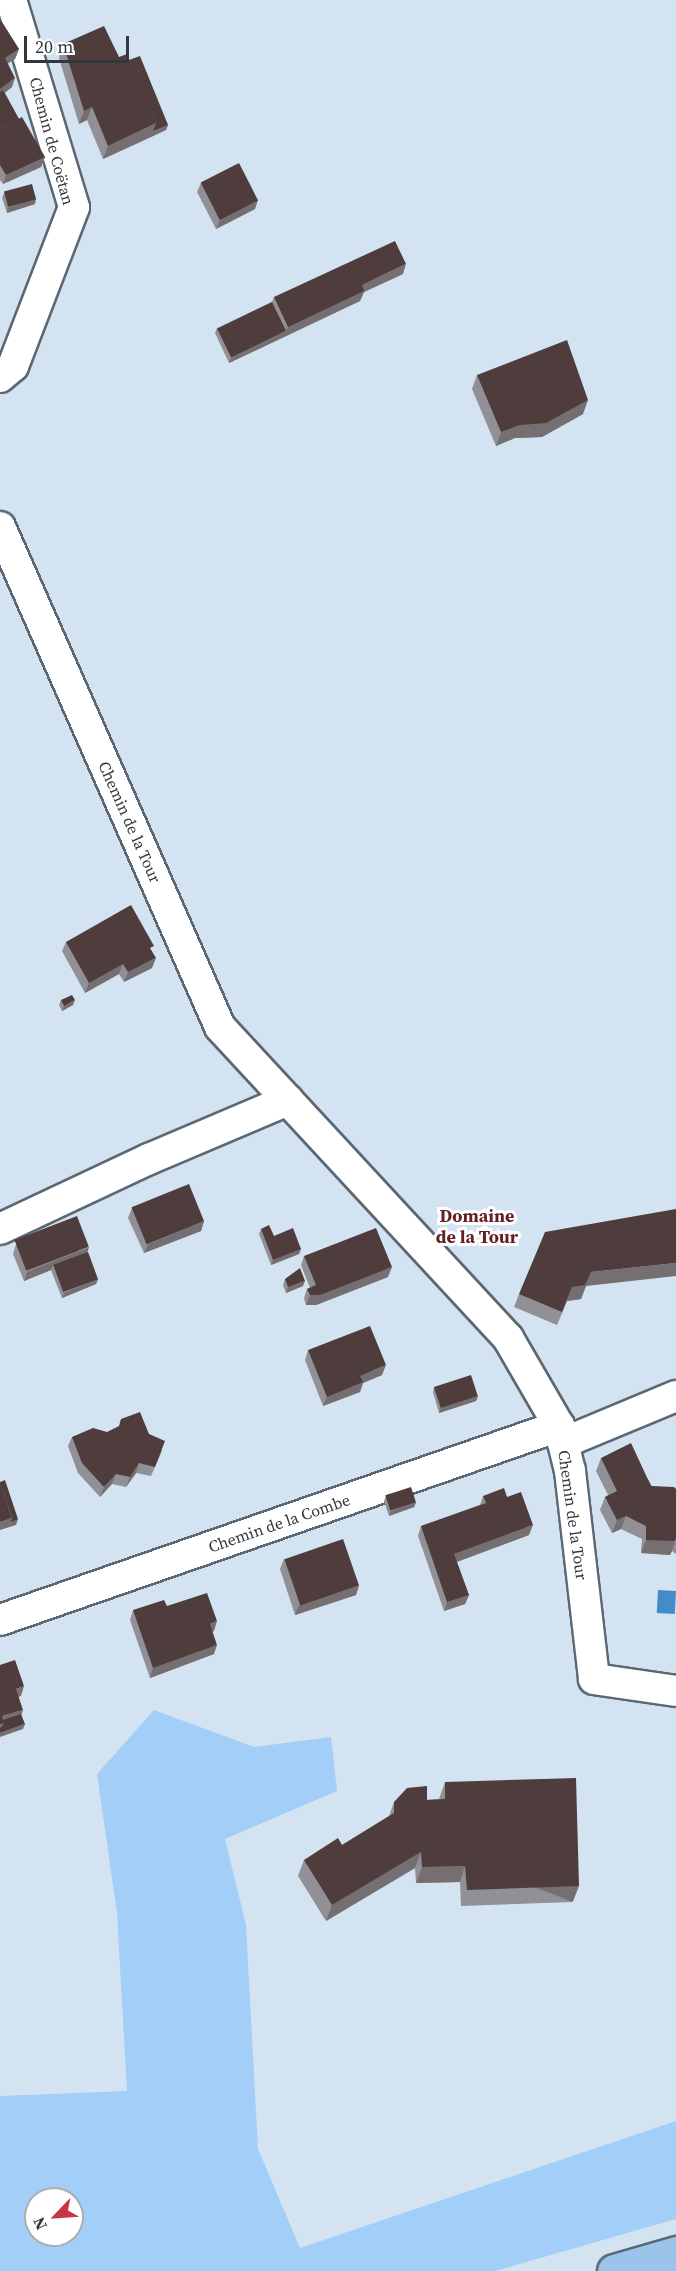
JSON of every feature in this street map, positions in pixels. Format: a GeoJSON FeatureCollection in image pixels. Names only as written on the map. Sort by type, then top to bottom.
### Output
{"type":"FeatureCollection","features":[{"type":"Feature","properties":{"kind":"main road"},"geometry":{"type":"LineString","coordinates":[[614,2271],[676,2253]]}},
{"type":"Feature","properties":{"kind":"street","name":"Chemin de Coëtan"},"geometry":{"type":"LineString","coordinates":[[0,377],[13,366],[74,207],[12,0]]}},
{"type":"Feature","properties":{"kind":"street","name":"Chemin de la Tour"},"geometry":{"type":"LineString","coordinates":[[0,527],[220,1027],[508,1338],[561,1434],[570,1472],[594,1679],[676,1691]]}},
{"type":"Feature","properties":{"kind":"street"},"geometry":{"type":"LineString","coordinates":[[0,1229],[149,1159],[288,1100]]}},
{"type":"Feature","properties":{"kind":"street","name":"Chemin de la Combe"},"geometry":{"type":"LineString","coordinates":[[0,1620],[676,1396]]}},
{"type":"Feature","properties":{"kind":"shaded area"},"geometry":{"type":"Polygon","coordinates":[[[658,1590],[676,1591],[675,1614],[657,1613],[658,1590]]]}},
{"type":"Feature","properties":{"kind":"shaded area"},"geometry":{"type":"Polygon","coordinates":[[[154,1710],[254,1747],[331,1737],[337,1791],[225,1839],[246,1925],[258,2149],[300,2248],[676,2121],[676,2219],[495,2271],[0,2271],[0,2096],[127,2091],[117,1913],[97,1774],[154,1710]]]}},
{"type":"Feature","properties":{"kind":"building"},"geometry":{"type":"Polygon","coordinates":[[[0,19],[19,49],[5,58],[15,78],[0,89],[0,19]]]}},
{"type":"Feature","properties":{"kind":"building"},"geometry":{"type":"Polygon","coordinates":[[[104,26],[119,57],[127,54],[156,123],[108,146],[92,107],[84,111],[63,44],[104,26]]]}},
{"type":"Feature","properties":{"kind":"building"},"geometry":{"type":"Polygon","coordinates":[[[140,56],[168,125],[153,131],[156,123],[129,60],[140,56]]]}},
{"type":"Feature","properties":{"kind":"building"},"geometry":{"type":"Polygon","coordinates":[[[3,90],[19,119],[0,129],[0,92],[3,90]]]}},
{"type":"Feature","properties":{"kind":"building"},"geometry":{"type":"Polygon","coordinates":[[[22,117],[45,157],[6,175],[0,165],[0,129],[22,117]]]}},
{"type":"Feature","properties":{"kind":"building"},"geometry":{"type":"Polygon","coordinates":[[[239,163],[258,200],[220,220],[201,183],[239,163]]]}},
{"type":"Feature","properties":{"kind":"building"},"geometry":{"type":"Polygon","coordinates":[[[32,184],[36,199],[8,207],[4,192],[32,184]]]}},
{"type":"Feature","properties":{"kind":"building"},"geometry":{"type":"Polygon","coordinates":[[[395,241],[406,264],[362,285],[364,291],[288,327],[274,297],[395,241]]]}},
{"type":"Feature","properties":{"kind":"building"},"geometry":{"type":"Polygon","coordinates":[[[272,302],[286,331],[231,358],[217,329],[272,302]]]}},
{"type":"Feature","properties":{"kind":"building"},"geometry":{"type":"Polygon","coordinates":[[[567,340],[588,400],[546,423],[520,425],[501,432],[477,375],[567,340]]]}},
{"type":"Feature","properties":{"kind":"building"},"geometry":{"type":"Polygon","coordinates":[[[131,905],[154,946],[150,948],[156,958],[128,972],[123,964],[89,983],[66,942],[131,905]]]}},
{"type":"Feature","properties":{"kind":"building"},"geometry":{"type":"Polygon","coordinates":[[[72,995],[75,1000],[64,1006],[61,1000],[72,995]]]}},
{"type":"Feature","properties":{"kind":"building"},"geometry":{"type":"Polygon","coordinates":[[[189,1184],[204,1221],[146,1244],[132,1207],[189,1184]]]}},
{"type":"Feature","properties":{"kind":"building"},"geometry":{"type":"Polygon","coordinates":[[[676,1209],[676,1263],[591,1272],[585,1285],[572,1287],[562,1312],[519,1294],[545,1232],[676,1209]]]}},
{"type":"Feature","properties":{"kind":"building"},"geometry":{"type":"Polygon","coordinates":[[[77,1216],[89,1247],[26,1271],[14,1240],[77,1216]]]}},
{"type":"Feature","properties":{"kind":"building"},"geometry":{"type":"Polygon","coordinates":[[[269,1225],[274,1236],[293,1228],[301,1249],[273,1260],[261,1229],[269,1225]]]}},
{"type":"Feature","properties":{"kind":"building"},"geometry":{"type":"Polygon","coordinates":[[[376,1228],[392,1267],[320,1295],[310,1295],[307,1289],[316,1285],[304,1256],[376,1228]]]}},
{"type":"Feature","properties":{"kind":"building"},"geometry":{"type":"Polygon","coordinates":[[[88,1252],[98,1279],[63,1292],[53,1265],[88,1252]]]}},
{"type":"Feature","properties":{"kind":"building"},"geometry":{"type":"Polygon","coordinates":[[[300,1268],[305,1281],[288,1287],[285,1279],[300,1268]]]}},
{"type":"Feature","properties":{"kind":"building"},"geometry":{"type":"Polygon","coordinates":[[[370,1326],[386,1365],[360,1376],[363,1382],[327,1397],[308,1350],[370,1326]]]}},
{"type":"Feature","properties":{"kind":"building"},"geometry":{"type":"Polygon","coordinates":[[[471,1375],[478,1396],[441,1408],[434,1387],[471,1375]]]}},
{"type":"Feature","properties":{"kind":"building"},"geometry":{"type":"Polygon","coordinates":[[[140,1412],[149,1434],[165,1441],[155,1467],[139,1463],[130,1477],[116,1474],[104,1487],[82,1463],[72,1437],[93,1428],[107,1432],[119,1426],[121,1419],[140,1412]]]}},
{"type":"Feature","properties":{"kind":"building"},"geometry":{"type":"Polygon","coordinates":[[[631,1443],[651,1486],[676,1489],[676,1539],[674,1541],[646,1540],[646,1526],[626,1516],[617,1520],[605,1497],[617,1491],[601,1458],[631,1443]]]}},
{"type":"Feature","properties":{"kind":"building"},"geometry":{"type":"Polygon","coordinates":[[[5,1480],[18,1519],[11,1522],[12,1518],[0,1482],[5,1480]]]}},
{"type":"Feature","properties":{"kind":"building"},"geometry":{"type":"Polygon","coordinates":[[[0,1481],[12,1518],[0,1522],[0,1481]]]}},
{"type":"Feature","properties":{"kind":"building"},"geometry":{"type":"Polygon","coordinates":[[[411,1487],[416,1502],[390,1511],[385,1495],[411,1487]]]}},
{"type":"Feature","properties":{"kind":"building"},"geometry":{"type":"Polygon","coordinates":[[[504,1488],[507,1497],[521,1492],[533,1525],[454,1554],[469,1595],[447,1602],[421,1526],[486,1503],[483,1496],[504,1488]]]}},
{"type":"Feature","properties":{"kind":"building"},"geometry":{"type":"Polygon","coordinates":[[[343,1539],[359,1585],[300,1606],[284,1559],[343,1539]]]}},
{"type":"Feature","properties":{"kind":"building"},"geometry":{"type":"Polygon","coordinates":[[[207,1593],[217,1621],[210,1624],[217,1645],[153,1668],[133,1610],[164,1600],[167,1606],[207,1593]]]}},
{"type":"Feature","properties":{"kind":"building"},"geometry":{"type":"Polygon","coordinates":[[[15,1660],[24,1686],[16,1689],[23,1710],[2,1716],[4,1723],[0,1724],[0,1665],[15,1660]]]}},
{"type":"Feature","properties":{"kind":"building"},"geometry":{"type":"Polygon","coordinates":[[[21,1714],[25,1724],[0,1733],[3,1720],[21,1714]]]}},
{"type":"Feature","properties":{"kind":"building"},"geometry":{"type":"Polygon","coordinates":[[[576,1778],[579,1886],[467,1890],[465,1866],[422,1867],[421,1852],[332,1905],[304,1860],[338,1838],[342,1845],[394,1813],[394,1802],[407,1788],[427,1786],[427,1800],[445,1799],[445,1782],[576,1778]]]}},
{"type":"Feature","properties":{"kind":"district","name":"Domaine de la Tour"},"geometry":{"type":"Point","coordinates":[477,1227]}}]}
